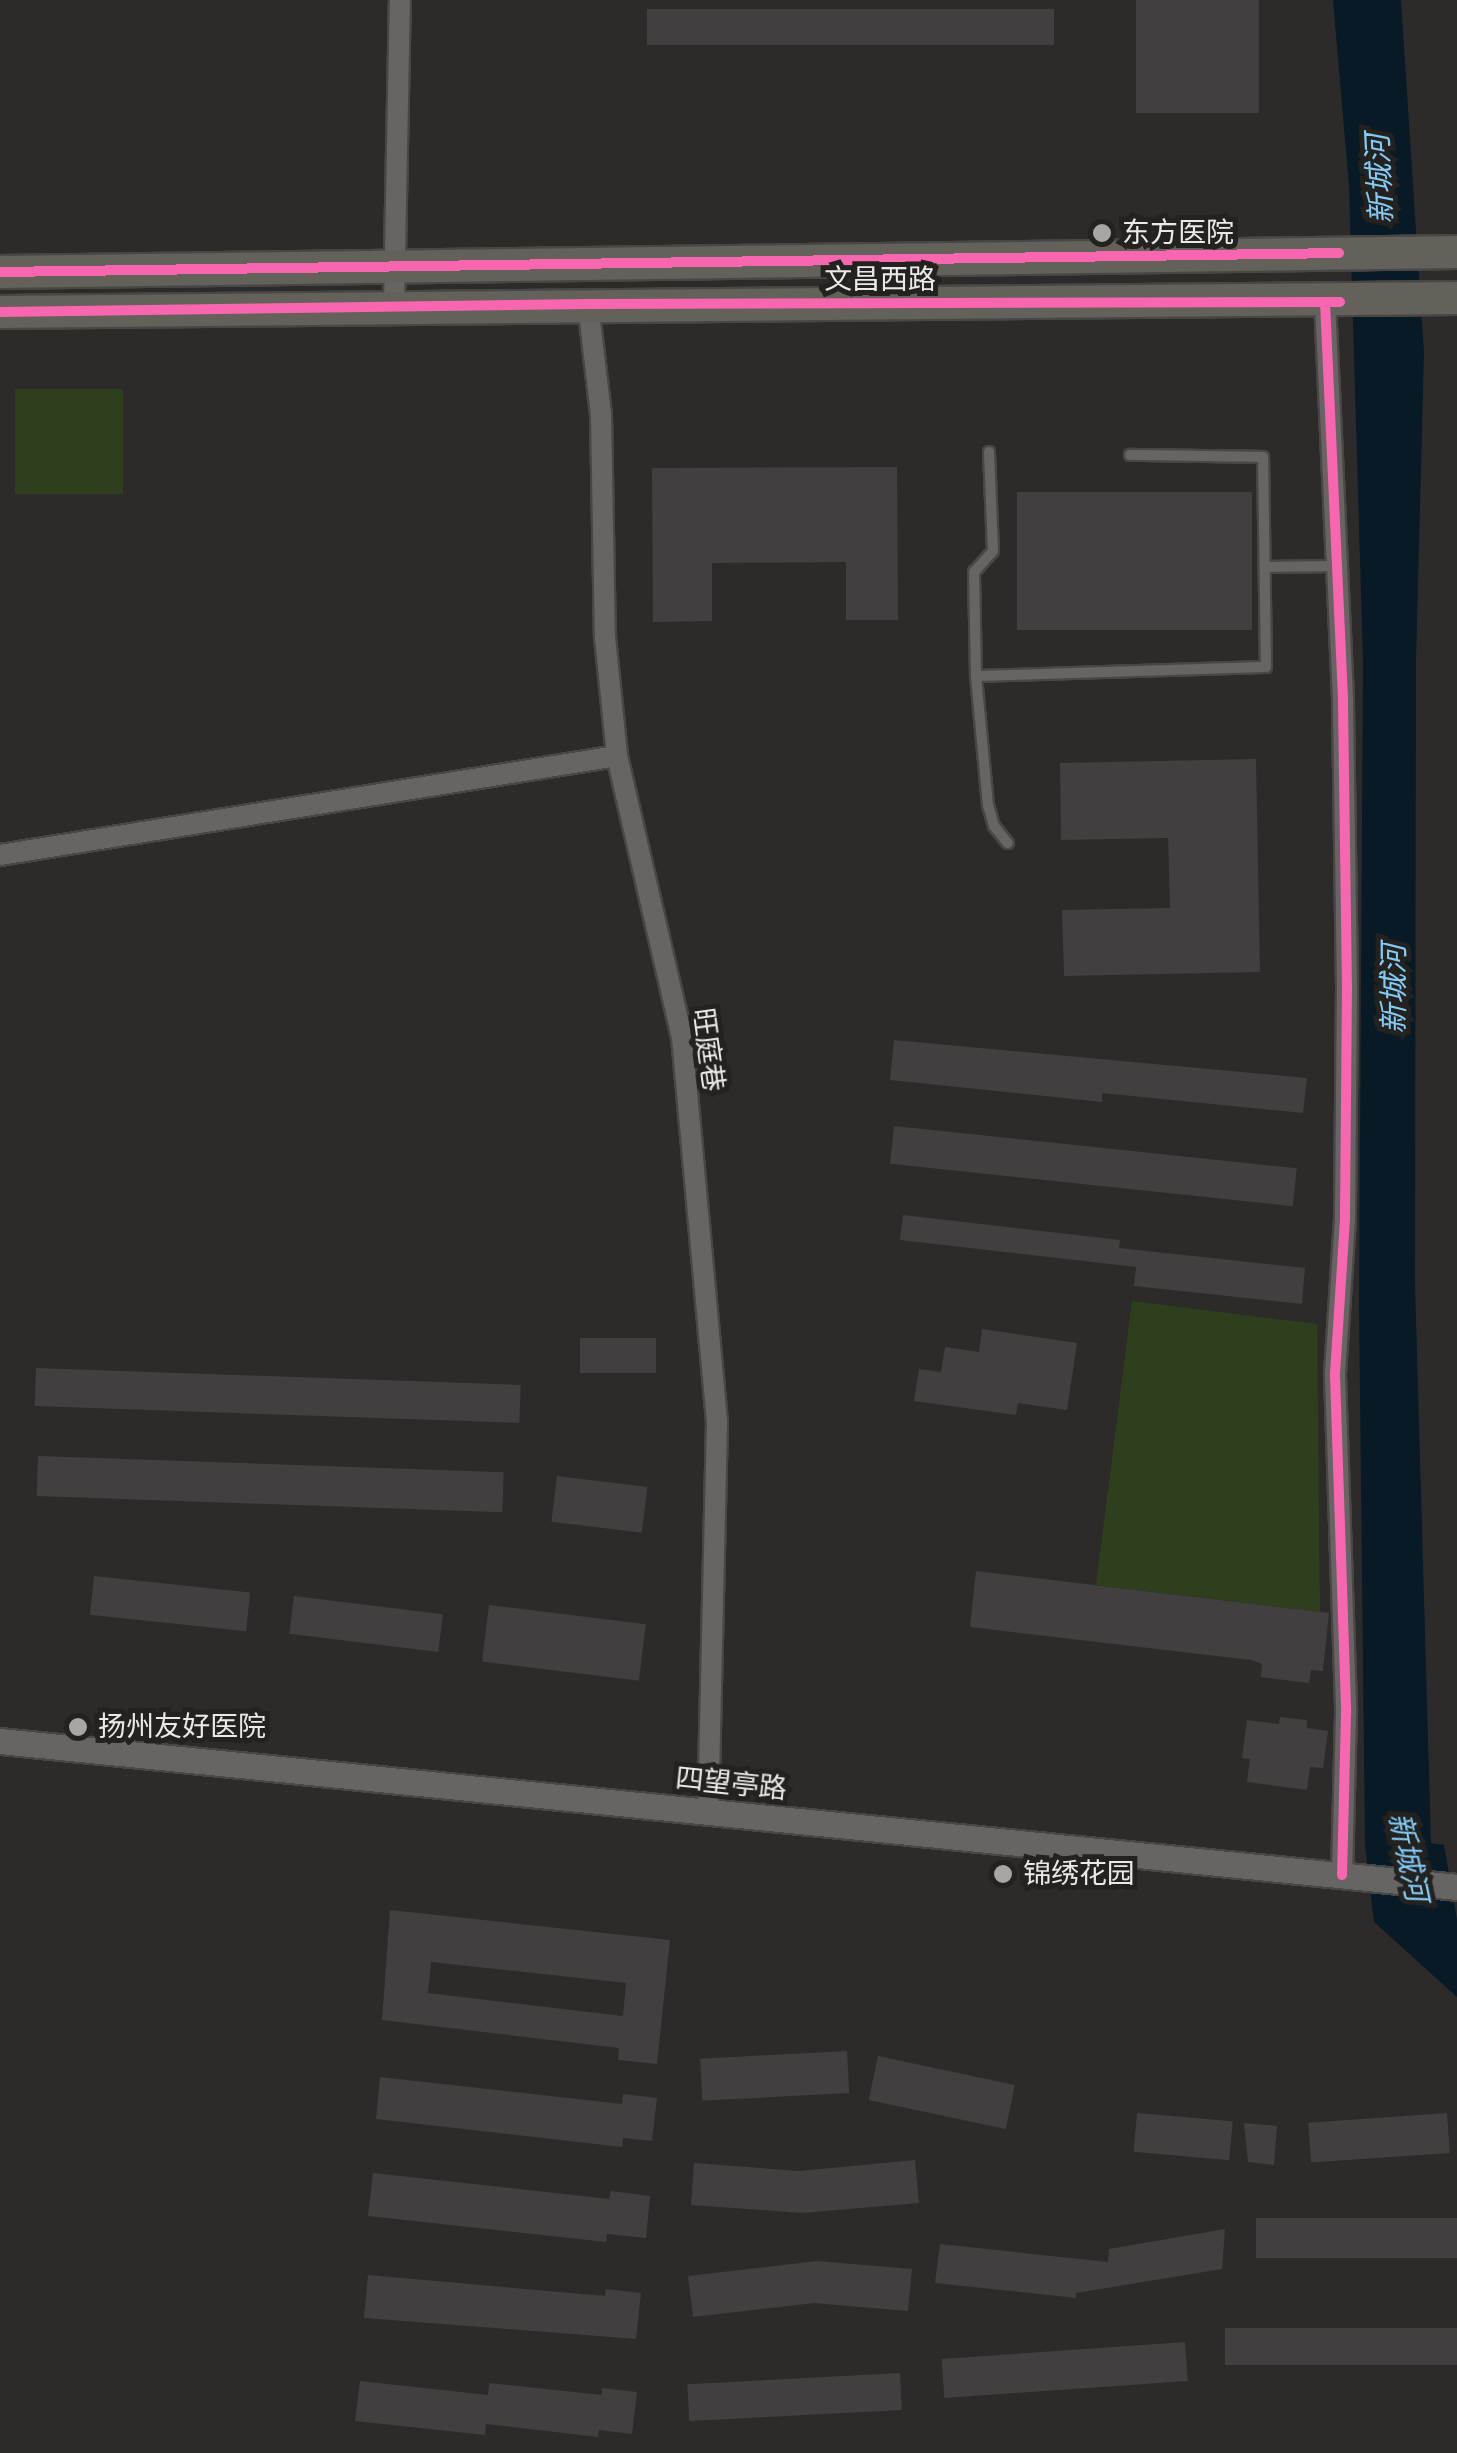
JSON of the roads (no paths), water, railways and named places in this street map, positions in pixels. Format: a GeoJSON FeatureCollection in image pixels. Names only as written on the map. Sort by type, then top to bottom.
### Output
{"type":"FeatureCollection","features":[{"type":"Feature","properties":{"kind":"main road","name":"文昌西路"},"geometry":{"type":"LineString","coordinates":[[0,272],[1447,252]]}},
{"type":"Feature","properties":{"kind":"main road","name":"文昌西路"},"geometry":{"type":"LineString","coordinates":[[0,312],[1452,298]]}},
{"type":"Feature","properties":{"kind":"street"},"geometry":{"type":"LineString","coordinates":[[394,306],[400,0]]}},
{"type":"Feature","properties":{"kind":"street"},"geometry":{"type":"LineString","coordinates":[[1332,302],[1346,985],[1346,1219],[1335,1375],[1354,1876]]}},
{"type":"Feature","properties":{"kind":"street","name":"旺庭巷"},"geometry":{"type":"LineString","coordinates":[[588,304],[601,414],[605,637],[617,756],[682,1037],[718,1422],[708,1812]]}},
{"type":"Feature","properties":{"kind":"street"},"geometry":{"type":"LineString","coordinates":[[0,855],[617,756]]}},
{"type":"Feature","properties":{"kind":"street","name":"四望亭路"},"geometry":{"type":"LineString","coordinates":[[0,1742],[1457,1887]]}},
{"type":"Feature","properties":{"kind":"lane"},"geometry":{"type":"LineString","coordinates":[[988,452],[993,551],[974,572],[976,676],[988,805],[994,826],[1008,844]]}},
{"type":"Feature","properties":{"kind":"lane"},"geometry":{"type":"LineString","coordinates":[[976,676],[1266,666],[1263,457],[1130,455]]}},
{"type":"Feature","properties":{"kind":"lane"},"geometry":{"type":"LineString","coordinates":[[1265,567],[1338,566]]}},
{"type":"Feature","properties":{"kind":"water","name":"新城河"},"geometry":{"type":"Polygon","coordinates":[[[1333,0],[1401,0],[1424,353],[1416,660],[1415,1283],[1431,1843],[1444,1845],[1457,1920],[1457,1997],[1374,1922],[1365,1845],[1359,1306],[1363,661],[1349,186],[1333,0]]]}},
{"type":"Feature","properties":{"kind":"place","name":"东方医院"},"geometry":{"type":"Point","coordinates":[1102,233]}},
{"type":"Feature","properties":{"kind":"place","name":"扬州友好医院"},"geometry":{"type":"Point","coordinates":[78,1727]}},
{"type":"Feature","properties":{"kind":"place","name":"锦绣花园"},"geometry":{"type":"Point","coordinates":[1003,1874]}}]}
